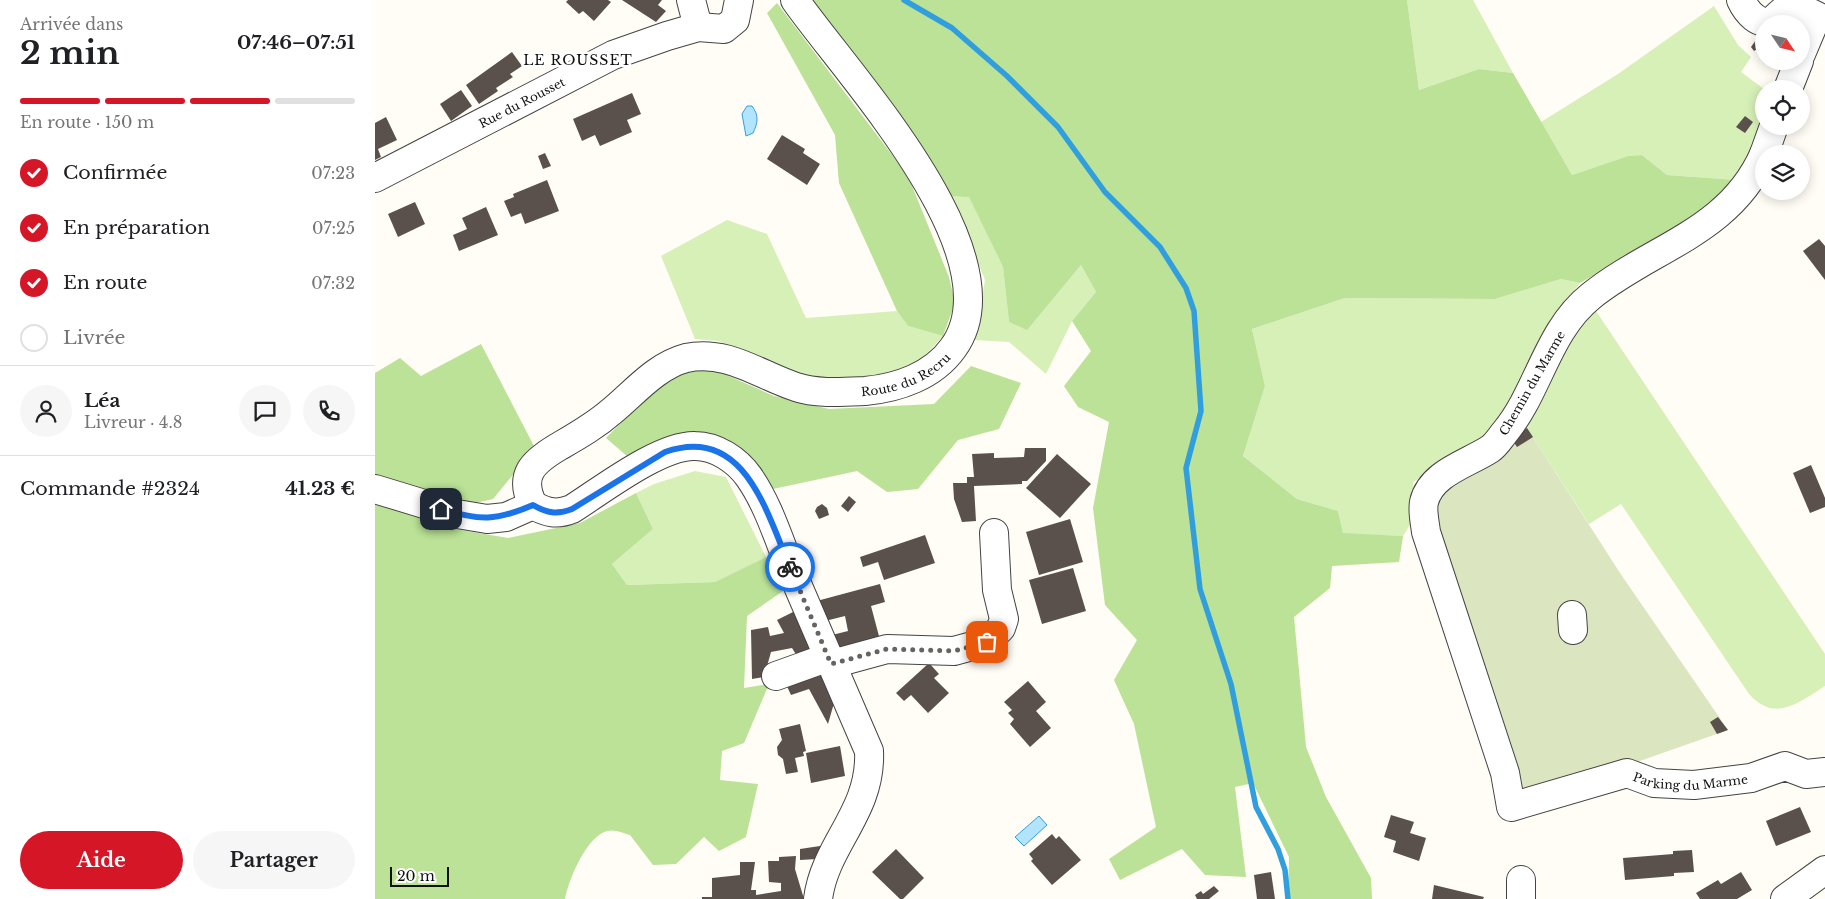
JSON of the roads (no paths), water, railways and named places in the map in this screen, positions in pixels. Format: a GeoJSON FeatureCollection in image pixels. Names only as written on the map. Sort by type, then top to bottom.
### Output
{"type":"FeatureCollection","features":[{"type":"Feature","properties":{"kind":"street"},"geometry":{"type":"LineString","coordinates":[[691,0],[698,27]]}},
{"type":"Feature","properties":{"kind":"street","name":"Rue du Rousset"},"geometry":{"type":"LineString","coordinates":[[375,178],[613,55],[698,27],[724,29],[730,26],[738,12],[739,0]]}},
{"type":"Feature","properties":{"kind":"street","name":"Route du Recru"},"geometry":{"type":"LineString","coordinates":[[533,505],[526,485],[529,473],[541,457],[587,430],[653,375],[685,358],[722,357],[797,388],[817,391],[866,390],[898,384],[925,374],[945,359],[957,342],[968,305],[968,288],[952,231],[939,204],[880,109],[795,0]]}},
{"type":"Feature","properties":{"kind":"street"},"geometry":{"type":"LineString","coordinates":[[1741,0],[1750,14],[1758,20],[1766,22],[1772,21],[1792,4],[1819,8],[1810,31]]}},
{"type":"Feature","properties":{"kind":"street","name":"Chemin du Marme"},"geometry":{"type":"LineString","coordinates":[[1511,807],[1505,773],[1426,532],[1424,504],[1430,488],[1439,479],[1492,448],[1507,430],[1555,339],[1572,314],[1591,296],[1612,281],[1715,219],[1738,196],[1755,172]]}},
{"type":"Feature","properties":{"kind":"street"},"geometry":{"type":"LineString","coordinates":[[375,489],[457,514],[487,519],[506,517],[533,505],[544,512],[559,514],[572,509],[665,452],[681,447],[697,446],[720,452],[736,462],[749,477],[757,492],[869,751],[870,769],[866,788],[855,815],[824,873],[818,899]]}},
{"type":"Feature","properties":{"kind":"street"},"geometry":{"type":"LineString","coordinates":[[776,676],[830,661],[887,649],[954,651],[987,642],[1001,628],[1004,619],[997,590],[994,533]]}},
{"type":"Feature","properties":{"kind":"street","name":"Parking du Marme"},"geometry":{"type":"LineString","coordinates":[[1511,807],[1627,774],[1653,782],[1694,785],[1751,778],[1785,766],[1806,774],[1825,772]]}},
{"type":"Feature","properties":{"kind":"street"},"geometry":{"type":"LineString","coordinates":[[1785,899],[1825,870]]}},
{"type":"Feature","properties":{"kind":"water"},"geometry":{"type":"Polygon","coordinates":[[[747,106],[752,106],[757,119],[753,133],[746,136],[742,114],[747,106]]]}},
{"type":"Feature","properties":{"kind":"water"},"geometry":{"type":"Polygon","coordinates":[[[1039,816],[1047,825],[1024,846],[1015,837],[1039,816]]]}},
{"type":"Feature","properties":{"kind":"waterway"},"geometry":{"type":"LineString","coordinates":[[904,0],[952,28],[1007,76],[1058,127],[1105,192],[1160,247],[1186,288],[1194,311],[1201,411],[1186,468],[1200,589],[1231,684],[1256,807],[1278,849],[1285,870],[1288,899]]}},
{"type":"Feature","properties":{"kind":"district","name":"LE ROUSSET"},"geometry":{"type":"Point","coordinates":[578,60]}}]}
